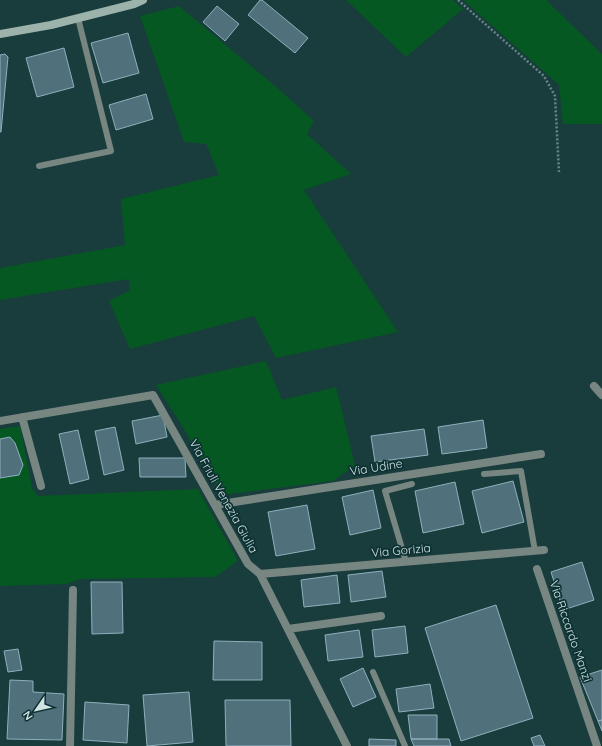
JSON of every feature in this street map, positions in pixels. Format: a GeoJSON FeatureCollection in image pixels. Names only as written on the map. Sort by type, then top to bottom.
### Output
{"type":"FeatureCollection","features":[{"type":"Feature","properties":{"kind":"street"},"geometry":{"type":"LineString","coordinates":[[0,34],[51,25],[134,4],[144,0]]}},
{"type":"Feature","properties":{"kind":"street"},"geometry":{"type":"LineString","coordinates":[[594,386],[602,395]]}},
{"type":"Feature","properties":{"kind":"street","name":"Via Friuli Venezia Giulia"},"geometry":{"type":"LineString","coordinates":[[0,421],[153,395],[248,564],[260,574],[347,746]]}},
{"type":"Feature","properties":{"kind":"street"},"geometry":{"type":"LineString","coordinates":[[22,417],[41,486]]}},
{"type":"Feature","properties":{"kind":"street","name":"Via Udine"},"geometry":{"type":"LineString","coordinates":[[215,504],[541,454]]}},
{"type":"Feature","properties":{"kind":"street","name":"Via Gorizia"},"geometry":{"type":"LineString","coordinates":[[260,574],[544,550]]}},
{"type":"Feature","properties":{"kind":"street","name":"Via Riccardo Manzi"},"geometry":{"type":"LineString","coordinates":[[537,569],[597,746]]}},
{"type":"Feature","properties":{"kind":"street"},"geometry":{"type":"LineString","coordinates":[[70,746],[73,590]]}},
{"type":"Feature","properties":{"kind":"street"},"geometry":{"type":"LineString","coordinates":[[288,629],[381,616]]}},
{"type":"Feature","properties":{"kind":"lane"},"geometry":{"type":"LineString","coordinates":[[39,166],[111,151],[78,18]]}},
{"type":"Feature","properties":{"kind":"lane"},"geometry":{"type":"LineString","coordinates":[[484,474],[521,471],[535,551]]}},
{"type":"Feature","properties":{"kind":"lane"},"geometry":{"type":"LineString","coordinates":[[406,562],[385,491],[412,484]]}},
{"type":"Feature","properties":{"kind":"lane"},"geometry":{"type":"LineString","coordinates":[[373,672],[405,746]]}},
{"type":"Feature","properties":{"kind":"path"},"geometry":{"type":"LineString","coordinates":[[458,0],[544,76],[555,96],[559,172]]}},
{"type":"Feature","properties":{"kind":"green space"},"geometry":{"type":"Polygon","coordinates":[[[346,0],[453,0],[463,9],[406,57],[346,0]]]}},
{"type":"Feature","properties":{"kind":"green space"},"geometry":{"type":"Polygon","coordinates":[[[463,0],[546,0],[602,54],[602,124],[563,124],[559,85],[463,0]]]}},
{"type":"Feature","properties":{"kind":"green space"},"geometry":{"type":"Polygon","coordinates":[[[179,6],[281,91],[314,121],[307,134],[351,174],[304,190],[398,332],[276,358],[254,316],[130,349],[109,301],[130,290],[129,279],[0,300],[0,268],[125,245],[121,199],[219,175],[206,144],[184,142],[140,16],[179,6]]]}},
{"type":"Feature","properties":{"kind":"green space"},"geometry":{"type":"Polygon","coordinates":[[[266,361],[282,400],[336,387],[355,465],[333,481],[222,495],[181,424],[156,385],[266,361]]]}},
{"type":"Feature","properties":{"kind":"green space"},"geometry":{"type":"Polygon","coordinates":[[[20,426],[32,488],[38,496],[198,489],[238,561],[215,577],[80,579],[67,584],[0,586],[0,429],[20,426]]]}},
{"type":"Feature","properties":{"kind":"building"},"geometry":{"type":"Polygon","coordinates":[[[260,0],[262,0],[308,38],[295,53],[248,15],[260,0]]]}},
{"type":"Feature","properties":{"kind":"building"},"geometry":{"type":"Polygon","coordinates":[[[217,6],[239,24],[225,41],[203,22],[217,6]]]}},
{"type":"Feature","properties":{"kind":"building"},"geometry":{"type":"Polygon","coordinates":[[[128,33],[139,73],[103,83],[91,43],[128,33]]]}},
{"type":"Feature","properties":{"kind":"building"},"geometry":{"type":"Polygon","coordinates":[[[64,48],[74,87],[37,97],[26,58],[64,48]]]}},
{"type":"Feature","properties":{"kind":"building"},"geometry":{"type":"Polygon","coordinates":[[[5,54],[8,57],[0,132],[0,55],[5,54]]]}},
{"type":"Feature","properties":{"kind":"building"},"geometry":{"type":"Polygon","coordinates":[[[146,94],[153,119],[116,130],[109,105],[146,94]]]}},
{"type":"Feature","properties":{"kind":"building"},"geometry":{"type":"Polygon","coordinates":[[[163,415],[167,437],[136,444],[132,421],[163,415]]]}},
{"type":"Feature","properties":{"kind":"building"},"geometry":{"type":"Polygon","coordinates":[[[483,420],[487,448],[442,454],[438,427],[483,420]]]}},
{"type":"Feature","properties":{"kind":"building"},"geometry":{"type":"Polygon","coordinates":[[[115,427],[124,470],[104,475],[95,431],[115,427]]]}},
{"type":"Feature","properties":{"kind":"building"},"geometry":{"type":"Polygon","coordinates":[[[424,429],[428,455],[375,462],[371,436],[424,429]]]}},
{"type":"Feature","properties":{"kind":"building"},"geometry":{"type":"Polygon","coordinates":[[[78,430],[89,479],[70,484],[59,434],[78,430]]]}},
{"type":"Feature","properties":{"kind":"building"},"geometry":{"type":"Polygon","coordinates":[[[10,437],[15,443],[23,465],[19,475],[0,478],[0,439],[10,437]]]}},
{"type":"Feature","properties":{"kind":"building"},"geometry":{"type":"Polygon","coordinates":[[[139,458],[185,458],[186,477],[140,477],[139,458]]]}},
{"type":"Feature","properties":{"kind":"building"},"geometry":{"type":"Polygon","coordinates":[[[513,481],[524,522],[482,533],[472,491],[513,481]]]}},
{"type":"Feature","properties":{"kind":"building"},"geometry":{"type":"Polygon","coordinates":[[[455,482],[464,524],[423,533],[415,491],[455,482]]]}},
{"type":"Feature","properties":{"kind":"building"},"geometry":{"type":"Polygon","coordinates":[[[373,490],[381,528],[350,535],[342,497],[373,490]]]}},
{"type":"Feature","properties":{"kind":"building"},"geometry":{"type":"Polygon","coordinates":[[[307,505],[315,549],[276,556],[268,512],[307,505]]]}},
{"type":"Feature","properties":{"kind":"building"},"geometry":{"type":"Polygon","coordinates":[[[582,562],[594,600],[563,610],[551,572],[582,562]]]}},
{"type":"Feature","properties":{"kind":"building"},"geometry":{"type":"Polygon","coordinates":[[[382,571],[386,597],[351,602],[348,575],[382,571]]]}},
{"type":"Feature","properties":{"kind":"building"},"geometry":{"type":"Polygon","coordinates":[[[337,575],[340,603],[304,607],[301,580],[337,575]]]}},
{"type":"Feature","properties":{"kind":"building"},"geometry":{"type":"Polygon","coordinates":[[[91,582],[122,582],[123,633],[92,634],[91,582]]]}},
{"type":"Feature","properties":{"kind":"building"},"geometry":{"type":"Polygon","coordinates":[[[496,605],[533,718],[461,741],[425,628],[496,605]]]}},
{"type":"Feature","properties":{"kind":"building"},"geometry":{"type":"Polygon","coordinates":[[[405,626],[408,653],[375,657],[372,630],[405,626]]]}},
{"type":"Feature","properties":{"kind":"building"},"geometry":{"type":"Polygon","coordinates":[[[359,630],[363,657],[328,661],[325,635],[359,630]]]}},
{"type":"Feature","properties":{"kind":"building"},"geometry":{"type":"Polygon","coordinates":[[[214,641],[262,642],[262,680],[213,680],[214,641]]]}},
{"type":"Feature","properties":{"kind":"building"},"geometry":{"type":"Polygon","coordinates":[[[18,649],[22,670],[8,672],[4,651],[18,649]]]}},
{"type":"Feature","properties":{"kind":"building"},"geometry":{"type":"Polygon","coordinates":[[[363,668],[376,697],[353,707],[340,679],[363,668]]]}},
{"type":"Feature","properties":{"kind":"building"},"geometry":{"type":"Polygon","coordinates":[[[602,670],[602,720],[598,721],[580,677],[602,670]]]}},
{"type":"Feature","properties":{"kind":"building"},"geometry":{"type":"Polygon","coordinates":[[[10,680],[33,681],[33,692],[64,694],[62,740],[7,739],[10,680]]]}},
{"type":"Feature","properties":{"kind":"building"},"geometry":{"type":"Polygon","coordinates":[[[430,684],[434,708],[399,712],[396,689],[430,684]]]}},
{"type":"Feature","properties":{"kind":"building"},"geometry":{"type":"Polygon","coordinates":[[[189,692],[193,742],[147,746],[143,695],[189,692]]]}},
{"type":"Feature","properties":{"kind":"building"},"geometry":{"type":"Polygon","coordinates":[[[225,700],[290,700],[291,746],[226,746],[225,700]]]}},
{"type":"Feature","properties":{"kind":"building"},"geometry":{"type":"Polygon","coordinates":[[[85,702],[129,705],[127,743],[83,740],[85,702]]]}},
{"type":"Feature","properties":{"kind":"building"},"geometry":{"type":"Polygon","coordinates":[[[408,715],[437,715],[437,739],[411,739],[408,715]]]}},
{"type":"Feature","properties":{"kind":"building"},"geometry":{"type":"Polygon","coordinates":[[[602,720],[602,731],[598,721],[602,720]]]}},
{"type":"Feature","properties":{"kind":"building"},"geometry":{"type":"Polygon","coordinates":[[[540,735],[545,746],[534,746],[531,738],[540,735]]]}},
{"type":"Feature","properties":{"kind":"building"},"geometry":{"type":"Polygon","coordinates":[[[369,739],[396,740],[396,746],[369,746],[369,739]]]}},
{"type":"Feature","properties":{"kind":"building"},"geometry":{"type":"Polygon","coordinates":[[[411,739],[449,739],[451,746],[414,746],[411,739]]]}}]}
